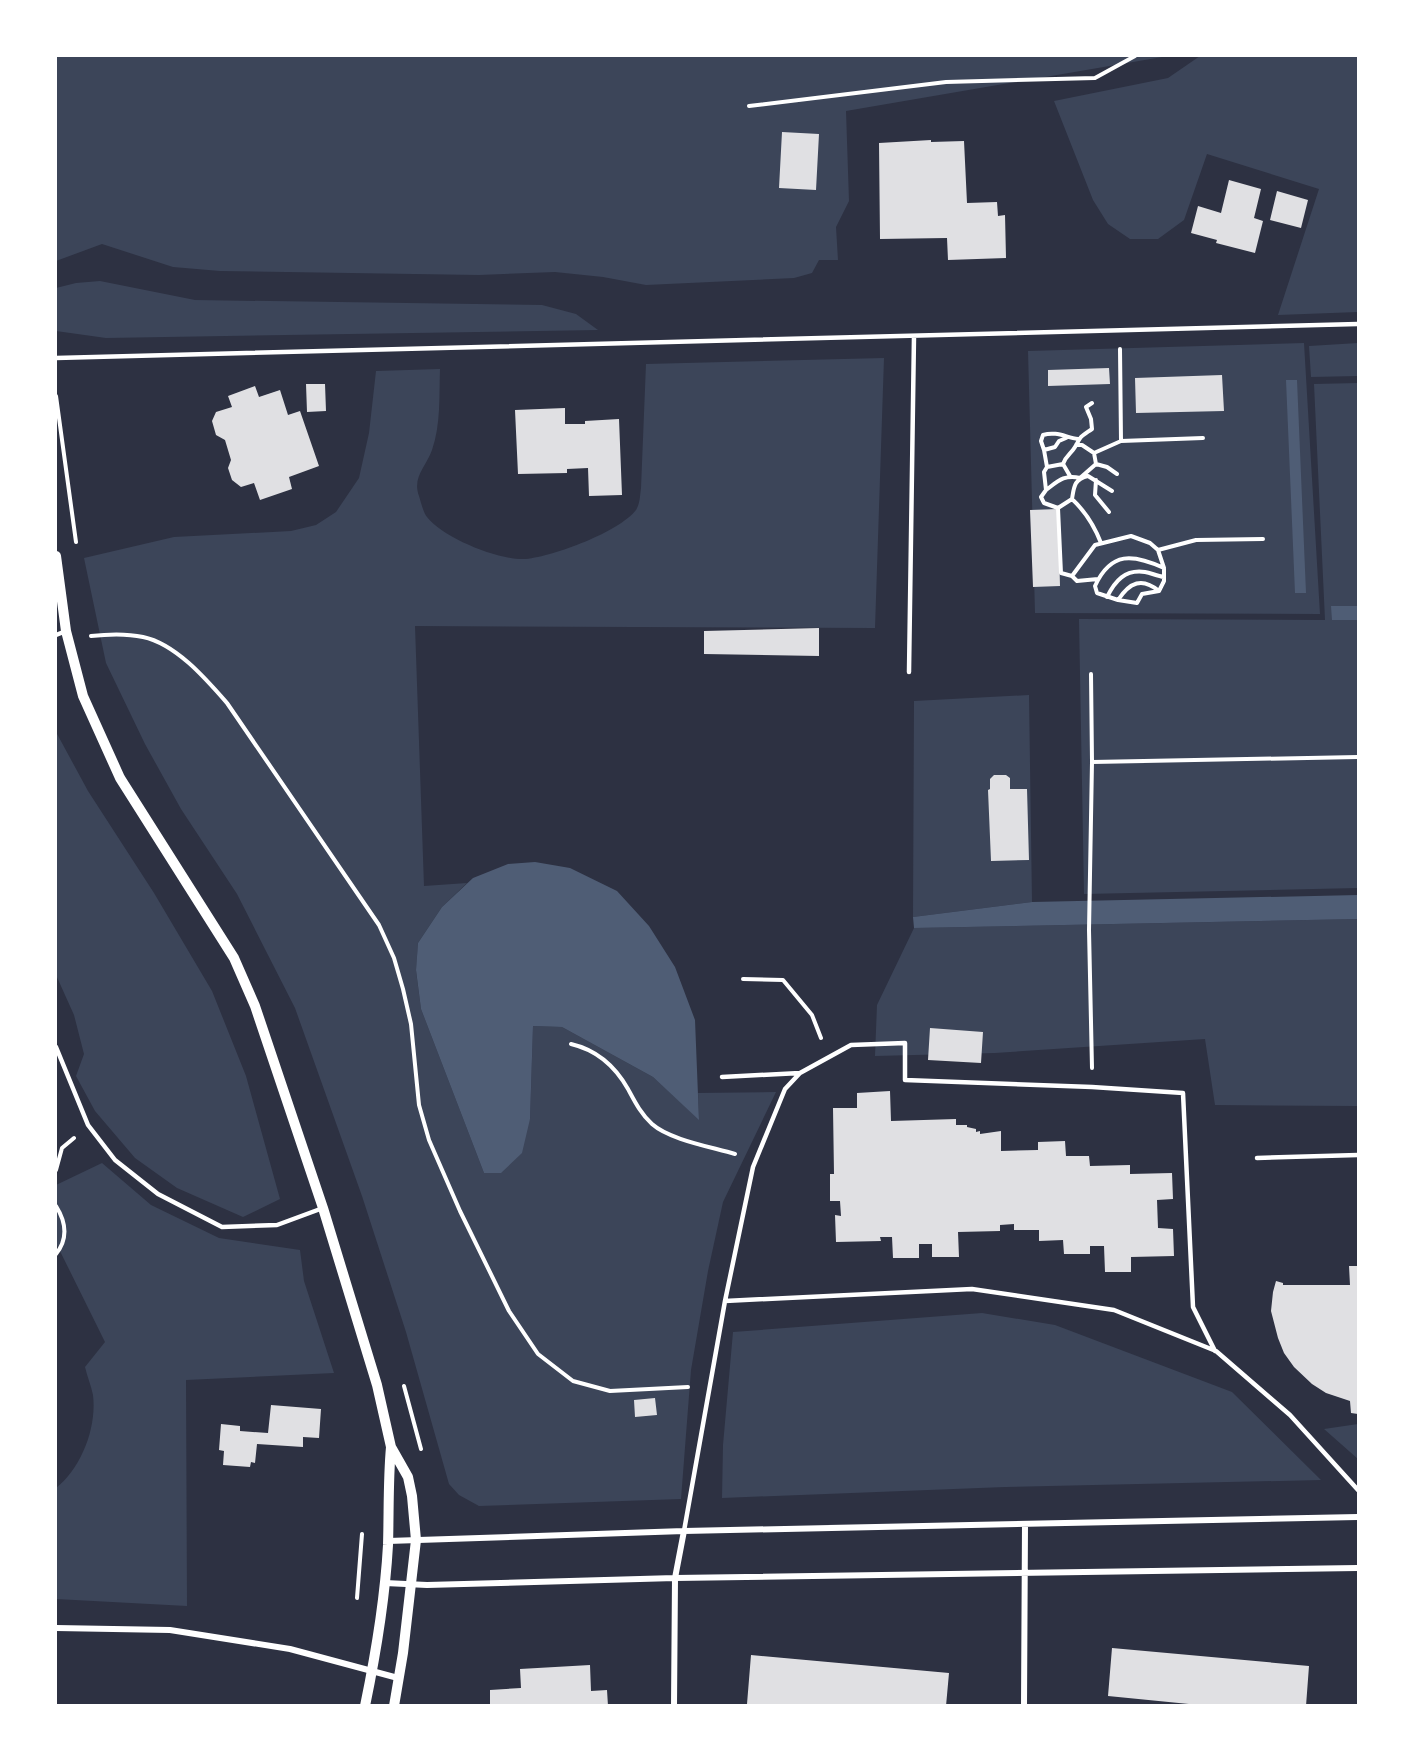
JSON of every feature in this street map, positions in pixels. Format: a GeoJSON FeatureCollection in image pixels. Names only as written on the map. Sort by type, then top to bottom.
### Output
{"type":"FeatureCollection","features":[{"type":"Feature","properties":{"kind":"street"},"geometry":{"type":"LineString","coordinates":[[56,556],[61,633],[83,696],[120,778],[234,958],[251,997],[323,1208],[377,1385],[391,1447],[408,1477],[416,1540],[394,1706]]}},
{"type":"Feature","properties":{"kind":"street"},"geometry":{"type":"LineString","coordinates":[[365,1706],[385,1583],[391,1447]]}},
{"type":"Feature","properties":{"kind":"street"},"geometry":{"type":"LineString","coordinates":[[388,1541],[684,1531],[1359,1517]]}},
{"type":"Feature","properties":{"kind":"street"},"geometry":{"type":"LineString","coordinates":[[1024,1706],[1025,1524]]}},
{"type":"Feature","properties":{"kind":"street"},"geometry":{"type":"LineString","coordinates":[[674,1706],[675,1578],[684,1531]]}},
{"type":"Feature","properties":{"kind":"street"},"geometry":{"type":"LineString","coordinates":[[385,1583],[410,1585],[1220,1568],[1359,1568]]}},
{"type":"Feature","properties":{"kind":"street"},"geometry":{"type":"LineString","coordinates":[[56,1628],[170,1630],[290,1649],[398,1678]]}},
{"type":"Feature","properties":{"kind":"lane"},"geometry":{"type":"LineString","coordinates":[[56,358],[1359,324]]}},
{"type":"Feature","properties":{"kind":"lane"},"geometry":{"type":"LineString","coordinates":[[909,672],[914,336]]}},
{"type":"Feature","properties":{"kind":"lane"},"geometry":{"type":"LineString","coordinates":[[684,1531],[725,1301],[756,1160],[785,1089],[800,1073],[851,1045],[905,1043],[905,1080],[1183,1093],[1193,1306],[1216,1351]]}},
{"type":"Feature","properties":{"kind":"lane"},"geometry":{"type":"LineString","coordinates":[[56,1047],[88,1125],[115,1160],[158,1194],[222,1227],[277,1225],[323,1208]]}},
{"type":"Feature","properties":{"kind":"lane"},"geometry":{"type":"LineString","coordinates":[[722,1077],[800,1073]]}},
{"type":"Feature","properties":{"kind":"lane"},"geometry":{"type":"LineString","coordinates":[[1257,1158],[1359,1155]]}},
{"type":"Feature","properties":{"kind":"lane"},"geometry":{"type":"LineString","coordinates":[[725,1301],[972,1289],[1114,1310],[1216,1351],[1290,1415],[1359,1490]]}},
{"type":"Feature","properties":{"kind":"path"},"geometry":{"type":"LineString","coordinates":[[749,106],[946,82],[1095,78],[1135,56]]}},
{"type":"Feature","properties":{"kind":"path"},"geometry":{"type":"LineString","coordinates":[[1120,330],[1121,441]]}},
{"type":"Feature","properties":{"kind":"path"},"geometry":{"type":"LineString","coordinates":[[1046,490],[1044,472],[1047,467],[1041,441],[1043,435],[1051,432],[1078,438],[1092,429],[1086,407],[1092,403]]}},
{"type":"Feature","properties":{"kind":"path"},"geometry":{"type":"LineString","coordinates":[[1044,450],[1055,447],[1059,441],[1067,437]]}},
{"type":"Feature","properties":{"kind":"path"},"geometry":{"type":"LineString","coordinates":[[1070,476],[1063,464],[1065,456],[1076,445],[1078,438]]}},
{"type":"Feature","properties":{"kind":"path"},"geometry":{"type":"LineString","coordinates":[[1094,453],[1121,441],[1203,438]]}},
{"type":"Feature","properties":{"kind":"path"},"geometry":{"type":"LineString","coordinates":[[1076,445],[1082,445],[1094,453],[1096,464]]}},
{"type":"Feature","properties":{"kind":"path"},"geometry":{"type":"LineString","coordinates":[[1047,467],[1063,464]]}},
{"type":"Feature","properties":{"kind":"path"},"geometry":{"type":"LineString","coordinates":[[1096,464],[1107,467],[1117,474]]}},
{"type":"Feature","properties":{"kind":"path"},"geometry":{"type":"LineString","coordinates":[[1058,508],[1072,499],[1075,483],[1096,464]]}},
{"type":"Feature","properties":{"kind":"path"},"geometry":{"type":"LineString","coordinates":[[1058,508],[1044,503],[1041,497],[1057,482],[1070,476],[1080,478],[1088,476],[1112,491]]}},
{"type":"Feature","properties":{"kind":"path"},"geometry":{"type":"LineString","coordinates":[[1096,480],[1095,495],[1109,512]]}},
{"type":"Feature","properties":{"kind":"path"},"geometry":{"type":"LineString","coordinates":[[1072,499],[1084,510],[1101,543]]}},
{"type":"Feature","properties":{"kind":"path"},"geometry":{"type":"LineString","coordinates":[[1058,508],[1061,573],[1072,576],[1077,581],[1098,579]]}},
{"type":"Feature","properties":{"kind":"path"},"geometry":{"type":"LineString","coordinates":[[1072,576],[1095,545],[1131,536],[1150,543],[1158,550],[1164,568],[1164,581],[1160,591]]}},
{"type":"Feature","properties":{"kind":"path"},"geometry":{"type":"LineString","coordinates":[[1158,550],[1196,540],[1263,539]]}},
{"type":"Feature","properties":{"kind":"path"},"geometry":{"type":"LineString","coordinates":[[1160,591],[1142,594],[1137,603],[1097,593],[1095,586],[1106,567],[1115,562],[1143,558],[1164,568]]}},
{"type":"Feature","properties":{"kind":"path"},"geometry":{"type":"LineString","coordinates":[[1107,597],[1113,584],[1127,572],[1144,572],[1164,576]]}},
{"type":"Feature","properties":{"kind":"path"},"geometry":{"type":"LineString","coordinates":[[1118,600],[1125,590],[1137,583],[1150,583],[1160,591]]}},
{"type":"Feature","properties":{"kind":"path"},"geometry":{"type":"LineString","coordinates":[[91,636],[117,634],[145,637],[176,652],[207,680],[227,703],[379,925],[394,957],[403,989],[411,1024],[419,1105],[429,1140],[460,1211],[509,1311],[538,1354],[573,1381],[610,1391],[710,1386]]}},
{"type":"Feature","properties":{"kind":"path"},"geometry":{"type":"LineString","coordinates":[[1091,674],[1089,930],[1092,1087]]}},
{"type":"Feature","properties":{"kind":"path"},"geometry":{"type":"LineString","coordinates":[[1092,762],[1359,757]]}},
{"type":"Feature","properties":{"kind":"path"},"geometry":{"type":"LineString","coordinates":[[743,979],[783,980],[812,1015],[822,1040]]}},
{"type":"Feature","properties":{"kind":"path"},"geometry":{"type":"LineString","coordinates":[[571,1044],[586,1048],[609,1062],[639,1110],[653,1125],[674,1135],[756,1160]]}},
{"type":"Feature","properties":{"kind":"path"},"geometry":{"type":"LineString","coordinates":[[56,1170],[62,1148],[88,1125]]}},
{"type":"Feature","properties":{"kind":"path"},"geometry":{"type":"LineString","coordinates":[[56,1206],[64,1230],[63,1245],[56,1254]]}},
{"type":"Feature","properties":{"kind":"path"},"geometry":{"type":"LineString","coordinates":[[358,1601],[363,1529]]}},
{"type":"Feature","properties":{"kind":"shaded area"},"geometry":{"type":"Polygon","coordinates":[[[56,56],[1168,56],[846,111],[849,201],[836,227],[838,260],[819,260],[812,273],[794,278],[646,285],[603,277],[555,272],[479,275],[220,271],[173,267],[102,244],[56,261],[56,56]]]}},
{"type":"Feature","properties":{"kind":"shaded area"},"geometry":{"type":"Polygon","coordinates":[[[1200,56],[1358,56],[1358,312],[1278,315],[1319,189],[1207,154],[1184,220],[1158,239],[1130,239],[1108,224],[1093,200],[1054,101],[1168,78],[1200,56]]]}},
{"type":"Feature","properties":{"kind":"shaded area"},"geometry":{"type":"Polygon","coordinates":[[[100,281],[195,300],[542,305],[576,314],[598,330],[106,338],[56,331],[56,288],[100,281]]]}},
{"type":"Feature","properties":{"kind":"shaded area"},"geometry":{"type":"Polygon","coordinates":[[[1304,343],[1320,614],[1035,613],[1028,351],[1304,343]]]}},
{"type":"Feature","properties":{"kind":"shaded area"},"geometry":{"type":"Polygon","coordinates":[[[1358,343],[1358,376],[1311,377],[1309,346],[1358,343]]]}},
{"type":"Feature","properties":{"kind":"shaded area"},"geometry":{"type":"Polygon","coordinates":[[[884,358],[875,628],[415,626],[424,886],[467,883],[442,907],[418,943],[416,971],[421,1009],[484,1173],[530,1119],[533,1026],[562,1027],[653,1077],[699,1119],[698,1093],[776,1092],[723,1202],[708,1271],[691,1370],[681,1499],[479,1506],[459,1495],[449,1484],[406,1332],[362,1196],[295,1008],[237,894],[181,809],[145,744],[106,663],[84,558],[174,537],[291,531],[316,525],[336,512],[359,478],[369,433],[376,371],[440,369],[437,430],[432,450],[417,483],[424,512],[435,525],[446,533],[473,547],[515,559],[526,559],[585,542],[616,527],[636,510],[641,488],[646,364],[884,358]]]}},
{"type":"Feature","properties":{"kind":"shaded area"},"geometry":{"type":"Polygon","coordinates":[[[1286,380],[1297,380],[1306,593],[1295,593],[1286,380]]]}},
{"type":"Feature","properties":{"kind":"shaded area"},"geometry":{"type":"Polygon","coordinates":[[[1358,383],[1358,888],[1084,894],[1079,619],[1325,620],[1314,384],[1358,383]]]}},
{"type":"Feature","properties":{"kind":"shaded area"},"geometry":{"type":"Polygon","coordinates":[[[1331,606],[1358,606],[1358,620],[1332,620],[1331,606]]]}},
{"type":"Feature","properties":{"kind":"shaded area"},"geometry":{"type":"Polygon","coordinates":[[[1029,695],[1032,902],[913,917],[914,701],[1029,695]]]}},
{"type":"Feature","properties":{"kind":"shaded area"},"geometry":{"type":"Polygon","coordinates":[[[56,732],[88,791],[154,893],[212,991],[246,1076],[280,1199],[243,1217],[177,1188],[135,1158],[95,1111],[76,1076],[84,1054],[74,1015],[56,975],[56,732]]]}},
{"type":"Feature","properties":{"kind":"shaded area"},"geometry":{"type":"Polygon","coordinates":[[[535,862],[570,868],[617,891],[649,926],[675,967],[695,1020],[699,1120],[653,1077],[562,1027],[533,1026],[530,1119],[522,1153],[501,1173],[484,1173],[421,1009],[416,970],[418,943],[442,907],[473,878],[508,864],[535,862]]]}},
{"type":"Feature","properties":{"kind":"shaded area"},"geometry":{"type":"Polygon","coordinates":[[[1358,895],[1358,919],[914,928],[913,917],[1032,902],[1358,895]]]}},
{"type":"Feature","properties":{"kind":"shaded area"},"geometry":{"type":"Polygon","coordinates":[[[1358,919],[1358,1106],[1215,1105],[1205,1039],[995,1053],[875,1056],[877,1005],[914,928],[1358,919]]]}},
{"type":"Feature","properties":{"kind":"shaded area"},"geometry":{"type":"Polygon","coordinates":[[[102,1163],[151,1205],[219,1238],[300,1250],[304,1281],[334,1373],[186,1380],[187,1606],[56,1599],[56,1488],[73,1470],[90,1434],[94,1408],[93,1395],[85,1367],[105,1342],[56,1243],[56,1185],[102,1163]]]}},
{"type":"Feature","properties":{"kind":"shaded area"},"geometry":{"type":"Polygon","coordinates":[[[982,1313],[1055,1325],[1232,1392],[1321,1480],[1005,1487],[722,1498],[723,1445],[733,1332],[982,1313]]]}},
{"type":"Feature","properties":{"kind":"shaded area"},"geometry":{"type":"Polygon","coordinates":[[[1358,1424],[1358,1459],[1324,1429],[1358,1424]]]}},
{"type":"Feature","properties":{"kind":"building"},"geometry":{"type":"Polygon","coordinates":[[[782,132],[819,134],[816,190],[779,188],[782,132]]]}},
{"type":"Feature","properties":{"kind":"building"},"geometry":{"type":"Polygon","coordinates":[[[931,140],[931,142],[964,141],[967,203],[997,202],[998,216],[1005,215],[1006,258],[948,260],[947,238],[880,239],[879,143],[931,140]]]}},
{"type":"Feature","properties":{"kind":"building"},"geometry":{"type":"Polygon","coordinates":[[[1229,180],[1261,189],[1254,218],[1263,221],[1255,253],[1216,243],[1217,240],[1191,233],[1198,206],[1221,213],[1229,180]]]}},
{"type":"Feature","properties":{"kind":"building"},"geometry":{"type":"Polygon","coordinates":[[[1277,191],[1308,200],[1301,228],[1270,220],[1277,191]]]}},
{"type":"Feature","properties":{"kind":"building"},"geometry":{"type":"Polygon","coordinates":[[[1109,368],[1110,384],[1048,386],[1048,370],[1109,368]]]}},
{"type":"Feature","properties":{"kind":"building"},"geometry":{"type":"Polygon","coordinates":[[[1222,375],[1224,411],[1136,413],[1135,378],[1222,375]]]}},
{"type":"Feature","properties":{"kind":"building"},"geometry":{"type":"Polygon","coordinates":[[[306,384],[325,384],[326,411],[307,412],[306,384]]]}},
{"type":"Feature","properties":{"kind":"building"},"geometry":{"type":"Polygon","coordinates":[[[255,386],[259,397],[280,390],[288,415],[300,411],[319,466],[289,477],[292,489],[260,500],[254,483],[241,487],[232,480],[228,468],[231,460],[225,440],[216,435],[212,421],[216,412],[232,407],[228,396],[255,386]]]}},
{"type":"Feature","properties":{"kind":"building"},"geometry":{"type":"Polygon","coordinates":[[[565,408],[565,424],[585,424],[585,421],[619,419],[622,495],[589,496],[588,468],[567,469],[567,473],[518,474],[515,410],[565,408]]]}},
{"type":"Feature","properties":{"kind":"building"},"geometry":{"type":"Polygon","coordinates":[[[1058,509],[1060,586],[1033,587],[1030,510],[1058,509]]]}},
{"type":"Feature","properties":{"kind":"building"},"geometry":{"type":"Polygon","coordinates":[[[819,628],[819,656],[704,654],[704,631],[819,628]]]}},
{"type":"Feature","properties":{"kind":"building"},"geometry":{"type":"Polygon","coordinates":[[[994,775],[1006,775],[1010,778],[1010,789],[1027,789],[1029,860],[991,861],[988,790],[990,779],[994,775]]]}},
{"type":"Feature","properties":{"kind":"building"},"geometry":{"type":"Polygon","coordinates":[[[930,1028],[983,1032],[981,1063],[928,1060],[930,1028]]]}},
{"type":"Feature","properties":{"kind":"building"},"geometry":{"type":"Polygon","coordinates":[[[890,1091],[891,1121],[956,1119],[956,1125],[967,1125],[967,1127],[976,1129],[976,1132],[980,1131],[980,1134],[1001,1131],[1001,1151],[1038,1150],[1038,1142],[1065,1141],[1066,1156],[1089,1156],[1090,1166],[1130,1165],[1130,1174],[1172,1173],[1173,1199],[1157,1200],[1158,1228],[1173,1229],[1174,1256],[1131,1257],[1131,1272],[1105,1272],[1104,1246],[1090,1246],[1090,1254],[1064,1254],[1063,1240],[1039,1241],[1039,1230],[1014,1230],[1014,1224],[1000,1225],[1000,1231],[958,1232],[959,1257],[932,1257],[932,1244],[919,1244],[919,1258],[893,1258],[892,1237],[880,1237],[881,1241],[836,1242],[835,1215],[841,1216],[840,1201],[830,1201],[830,1174],[834,1174],[833,1108],[857,1108],[857,1093],[890,1091]]]}},
{"type":"Feature","properties":{"kind":"building"},"geometry":{"type":"Polygon","coordinates":[[[1349,1266],[1358,1266],[1358,1414],[1351,1413],[1350,1401],[1326,1393],[1312,1384],[1294,1367],[1284,1353],[1271,1311],[1276,1281],[1283,1285],[1350,1285],[1349,1266]]]}},
{"type":"Feature","properties":{"kind":"building"},"geometry":{"type":"Polygon","coordinates":[[[655,1398],[657,1415],[635,1417],[634,1400],[655,1398]]]}},
{"type":"Feature","properties":{"kind":"building"},"geometry":{"type":"Polygon","coordinates":[[[271,1405],[321,1409],[319,1438],[303,1437],[303,1447],[257,1444],[255,1463],[251,1462],[250,1467],[223,1465],[224,1451],[219,1450],[221,1424],[240,1426],[240,1431],[268,1433],[271,1405]]]}},
{"type":"Feature","properties":{"kind":"building"},"geometry":{"type":"Polygon","coordinates":[[[1112,1648],[1309,1666],[1306,1706],[1209,1706],[1108,1696],[1112,1648]]]}},
{"type":"Feature","properties":{"kind":"building"},"geometry":{"type":"Polygon","coordinates":[[[751,1655],[949,1673],[946,1706],[747,1704],[751,1655]]]}},
{"type":"Feature","properties":{"kind":"building"},"geometry":{"type":"Polygon","coordinates":[[[590,1665],[591,1691],[607,1690],[608,1706],[490,1706],[490,1690],[521,1688],[520,1669],[590,1665]]]}}]}
